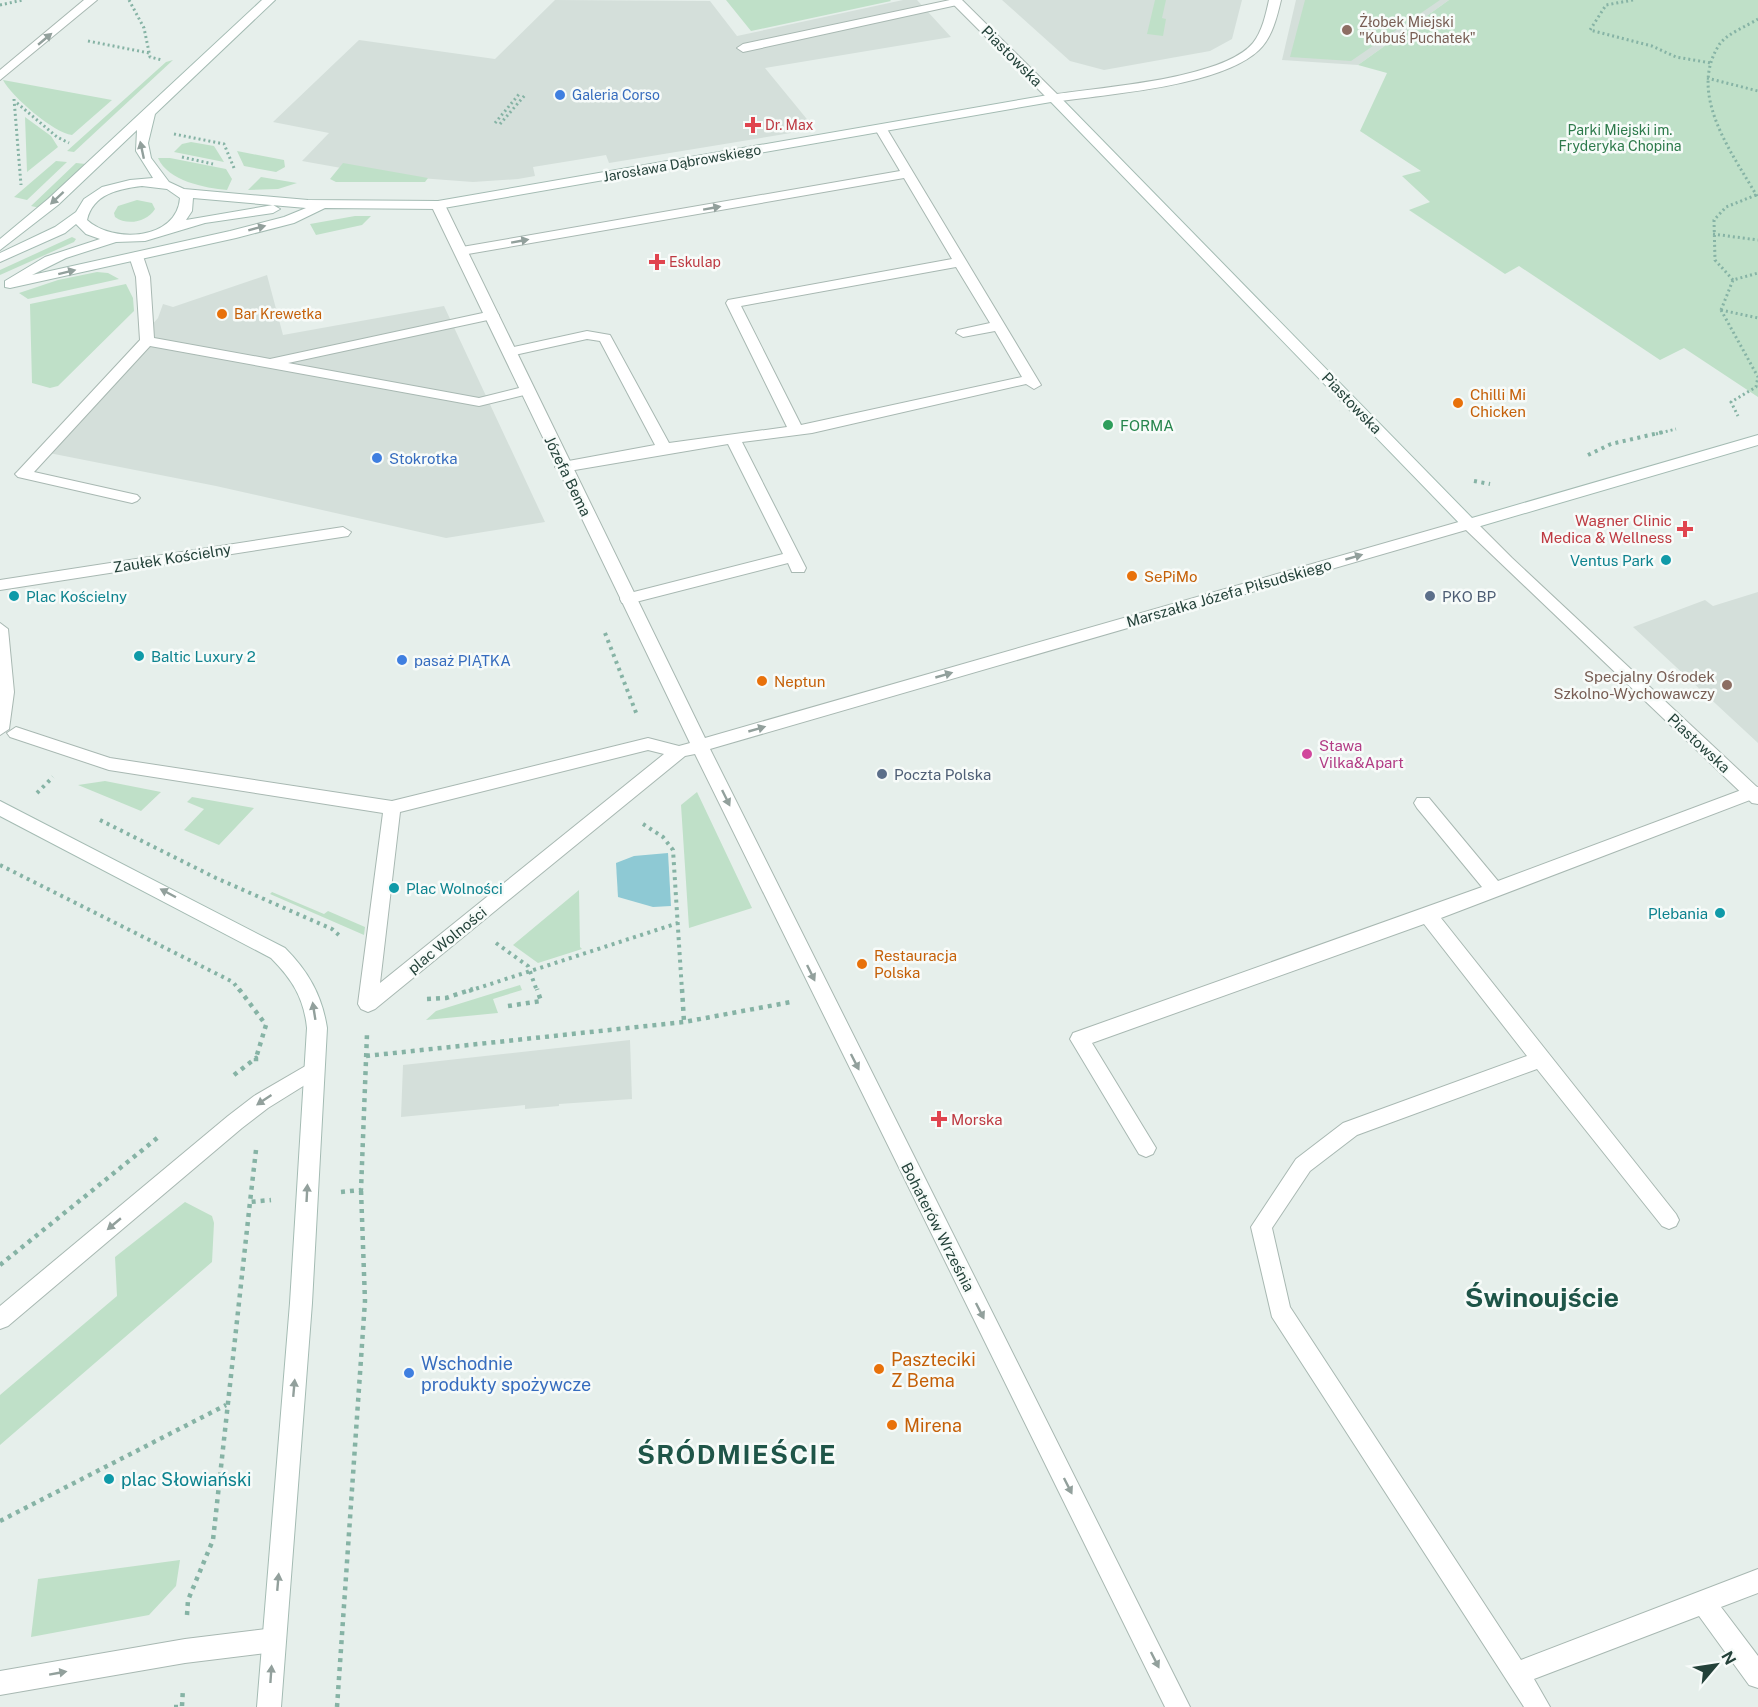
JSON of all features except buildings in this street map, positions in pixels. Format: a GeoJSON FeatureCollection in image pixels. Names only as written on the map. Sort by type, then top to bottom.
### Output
{"type":"FeatureCollection","features":[{"type":"Feature","properties":{"kind":"street"},"geometry":{"type":"LineString","coordinates":[[0,76],[91,0]]}},
{"type":"Feature","properties":{"kind":"street"},"geometry":{"type":"LineString","coordinates":[[0,246],[100,158],[269,0]]}},
{"type":"Feature","properties":{"kind":"street","name":"Jarosława Dąbrowskiego"},"geometry":{"type":"LineString","coordinates":[[183,193],[308,204],[438,205],[1196,75],[1236,63],[1256,47],[1272,14],[1275,0]]}},
{"type":"Feature","properties":{"kind":"street"},"geometry":{"type":"LineString","coordinates":[[744,48],[956,1]]}},
{"type":"Feature","properties":{"kind":"street","name":"Piastowska"},"geometry":{"type":"LineString","coordinates":[[956,1],[1054,98],[1506,562],[1755,795]]}},
{"type":"Feature","properties":{"kind":"street"},"geometry":{"type":"LineString","coordinates":[[149,111],[140,137],[141,156],[164,184],[183,193],[188,204],[187,211],[182,218],[164,231]]}},
{"type":"Feature","properties":{"kind":"street"},"geometry":{"type":"LineString","coordinates":[[563,467],[664,448],[796,430],[1032,382],[881,129]]}},
{"type":"Feature","properties":{"kind":"street"},"geometry":{"type":"LineString","coordinates":[[0,258],[60,230],[81,214],[93,198],[99,183],[100,158]]}},
{"type":"Feature","properties":{"kind":"street"},"geometry":{"type":"LineString","coordinates":[[462,251],[907,174]]}},
{"type":"Feature","properties":{"kind":"street"},"geometry":{"type":"LineString","coordinates":[[93,198],[126,184],[164,184]]}},
{"type":"Feature","properties":{"kind":"street","name":"Jarosława Dąbrowskiego"},"geometry":{"type":"LineString","coordinates":[[5,286],[42,262],[89,244],[149,236],[203,219],[308,204]]}},
{"type":"Feature","properties":{"kind":"street"},"geometry":{"type":"LineString","coordinates":[[5,286],[289,220],[326,204]]}},
{"type":"Feature","properties":{"kind":"street","name":"Józefa Bema"},"geometry":{"type":"LineString","coordinates":[[438,205],[462,251],[563,467],[701,745]]}},
{"type":"Feature","properties":{"kind":"street"},"geometry":{"type":"LineString","coordinates":[[81,214],[80,221],[92,234],[115,240]]}},
{"type":"Feature","properties":{"kind":"street"},"geometry":{"type":"LineString","coordinates":[[132,498],[22,474],[147,341],[143,277],[136,256]]}},
{"type":"Feature","properties":{"kind":"street"},"geometry":{"type":"LineString","coordinates":[[796,430],[733,303],[959,262]]}},
{"type":"Feature","properties":{"kind":"street"},"geometry":{"type":"LineString","coordinates":[[266,363],[492,315]]}},
{"type":"Feature","properties":{"kind":"street"},"geometry":{"type":"LineString","coordinates":[[963,333],[998,326]]}},
{"type":"Feature","properties":{"kind":"street"},"geometry":{"type":"LineString","coordinates":[[510,352],[587,335],[605,338],[664,448]]}},
{"type":"Feature","properties":{"kind":"street"},"geometry":{"type":"LineString","coordinates":[[147,341],[479,402],[527,390]]}},
{"type":"Feature","properties":{"kind":"street"},"geometry":{"type":"LineString","coordinates":[[628,599],[795,563],[733,439]]}},
{"type":"Feature","properties":{"kind":"street","name":"Marszałka Józefa Piłsudskiego"},"geometry":{"type":"LineString","coordinates":[[701,745],[1758,440]]}},
{"type":"Feature","properties":{"kind":"street","name":"Zaułek Kościelny"},"geometry":{"type":"LineString","coordinates":[[0,585],[343,532]]}},
{"type":"Feature","properties":{"kind":"street"},"geometry":{"type":"LineString","coordinates":[[0,629],[8,731],[109,764],[392,808],[648,744],[679,752],[701,745]]}},
{"type":"Feature","properties":{"kind":"street","name":"Bohaterów Września"},"geometry":{"type":"LineString","coordinates":[[701,745],[824,998],[1178,1707]]}},
{"type":"Feature","properties":{"kind":"street","name":"plac Wolności"},"geometry":{"type":"LineString","coordinates":[[368,1004],[679,752]]}},
{"type":"Feature","properties":{"kind":"street"},"geometry":{"type":"LineString","coordinates":[[1146,1148],[1080,1039],[1755,795]]}},
{"type":"Feature","properties":{"kind":"street"},"geometry":{"type":"LineString","coordinates":[[1423,803],[1495,890]]}},
{"type":"Feature","properties":{"kind":"street"},"geometry":{"type":"LineString","coordinates":[[0,808],[278,953],[294,968],[315,1005],[316,1028],[301,1303],[268,1707]]}},
{"type":"Feature","properties":{"kind":"street"},"geometry":{"type":"LineString","coordinates":[[368,1004],[392,808]]}},
{"type":"Feature","properties":{"kind":"street"},"geometry":{"type":"LineString","coordinates":[[1428,915],[1669,1220]]}},
{"type":"Feature","properties":{"kind":"street"},"geometry":{"type":"LineString","coordinates":[[1538,1707],[1280,1310],[1261,1227],[1303,1165],[1350,1129],[1541,1059]]}},
{"type":"Feature","properties":{"kind":"street"},"geometry":{"type":"LineString","coordinates":[[0,1319],[261,1102],[314,1069]]}},
{"type":"Feature","properties":{"kind":"street"},"geometry":{"type":"LineString","coordinates":[[1516,1674],[1758,1581]]}},
{"type":"Feature","properties":{"kind":"street"},"geometry":{"type":"LineString","coordinates":[[1703,1602],[1758,1676]]}},
{"type":"Feature","properties":{"kind":"street"},"geometry":{"type":"LineString","coordinates":[[0,1683],[185,1651],[274,1640]]}},
{"type":"Feature","properties":{"kind":"path"},"geometry":{"type":"LineString","coordinates":[[0,5],[23,0]]}},
{"type":"Feature","properties":{"kind":"path"},"geometry":{"type":"LineString","coordinates":[[129,0],[144,28],[150,57],[162,60]]}},
{"type":"Feature","properties":{"kind":"path"},"geometry":{"type":"LineString","coordinates":[[1633,0],[1606,5],[1590,30],[1652,46],[1676,57],[1711,63]]}},
{"type":"Feature","properties":{"kind":"path"},"geometry":{"type":"LineString","coordinates":[[1733,280],[1715,260],[1714,220],[1726,207],[1757,197],[1721,134],[1711,104],[1707,78],[1720,43],[1758,19]]}},
{"type":"Feature","properties":{"kind":"path"},"geometry":{"type":"LineString","coordinates":[[50,34],[149,53]]}},
{"type":"Feature","properties":{"kind":"path"},"geometry":{"type":"LineString","coordinates":[[1707,78],[1758,91]]}},
{"type":"Feature","properties":{"kind":"path"},"geometry":{"type":"LineString","coordinates":[[8,93],[57,137],[69,143]]}},
{"type":"Feature","properties":{"kind":"path"},"geometry":{"type":"LineString","coordinates":[[495,123],[520,93]]}},
{"type":"Feature","properties":{"kind":"path"},"geometry":{"type":"LineString","coordinates":[[500,124],[526,94]]}},
{"type":"Feature","properties":{"kind":"path"},"geometry":{"type":"LineString","coordinates":[[14,191],[23,184],[16,102]]}},
{"type":"Feature","properties":{"kind":"path"},"geometry":{"type":"LineString","coordinates":[[165,132],[224,144],[235,168]]}},
{"type":"Feature","properties":{"kind":"path"},"geometry":{"type":"LineString","coordinates":[[1713,234],[1758,240]]}},
{"type":"Feature","properties":{"kind":"path"},"geometry":{"type":"LineString","coordinates":[[1733,280],[1758,273]]}},
{"type":"Feature","properties":{"kind":"path"},"geometry":{"type":"LineString","coordinates":[[1721,310],[1733,280]]}},
{"type":"Feature","properties":{"kind":"path"},"geometry":{"type":"LineString","coordinates":[[1721,310],[1758,318]]}},
{"type":"Feature","properties":{"kind":"path"},"geometry":{"type":"LineString","coordinates":[[1721,310],[1758,377],[1756,387],[1731,402],[1738,417]]}},
{"type":"Feature","properties":{"kind":"path"},"geometry":{"type":"LineString","coordinates":[[1748,393],[1758,391]]}},
{"type":"Feature","properties":{"kind":"path"},"geometry":{"type":"LineString","coordinates":[[40,791],[50,796]]}},
{"type":"Feature","properties":{"kind":"path"},"geometry":{"type":"LineString","coordinates":[[92,816],[216,878],[332,928]]}},
{"type":"Feature","properties":{"kind":"path"},"geometry":{"type":"LineString","coordinates":[[663,837],[672,850],[684,1022]]}},
{"type":"Feature","properties":{"kind":"path"},"geometry":{"type":"LineString","coordinates":[[0,865],[233,982],[266,1025],[256,1058]]}},
{"type":"Feature","properties":{"kind":"path"},"geometry":{"type":"LineString","coordinates":[[368,1004],[446,998],[678,922]]}},
{"type":"Feature","properties":{"kind":"path"},"geometry":{"type":"LineString","coordinates":[[492,940],[528,966],[541,1000],[508,1006]]}},
{"type":"Feature","properties":{"kind":"path"},"geometry":{"type":"LineString","coordinates":[[366,1056],[684,1022],[824,998]]}},
{"type":"Feature","properties":{"kind":"path"},"geometry":{"type":"LineString","coordinates":[[337,1707],[365,1301],[361,1190],[365,1069]]}},
{"type":"Feature","properties":{"kind":"path"},"geometry":{"type":"LineString","coordinates":[[307,1196],[361,1190]]}},
{"type":"Feature","properties":{"kind":"path"},"geometry":{"type":"LineString","coordinates":[[188,1600],[213,1540],[250,1202]]}},
{"type":"Feature","properties":{"kind":"path"},"geometry":{"type":"LineString","coordinates":[[0,1521],[226,1405]]}},
{"type":"Feature","properties":{"kind":"path"},"geometry":{"type":"LineString","coordinates":[[174,1707],[184,1707]]}},
{"type":"Feature","properties":{"kind":"shaded area","name":"Galeria Corso"},"geometry":{"type":"Polygon","coordinates":[[[555,0],[710,1],[737,36],[903,0],[917,0],[951,37],[765,68],[815,129],[609,163],[606,155],[533,167],[535,176],[518,179],[473,182],[406,177],[403,179],[302,161],[329,133],[273,122],[359,40],[495,59],[555,0]]]}},
{"type":"Feature","properties":{"kind":"shaded area"},"geometry":{"type":"Polygon","coordinates":[[[1002,0],[1242,0],[1232,39],[1210,51],[1104,70],[1070,61],[1002,0]]]}},
{"type":"Feature","properties":{"kind":"shaded area","name":"Żłobek Miejski \"Kubuś Puchatek\""},"geometry":{"type":"Polygon","coordinates":[[[1296,0],[1449,0],[1358,65],[1282,60],[1296,0]]]}},
{"type":"Feature","properties":{"kind":"shaded area"},"geometry":{"type":"Polygon","coordinates":[[[267,275],[283,335],[444,306],[545,522],[446,538],[216,486],[39,451],[158,318],[163,304],[173,307],[267,275]]]}},
{"type":"Feature","properties":{"kind":"shaded area","name":"Specjalny Ośrodek Szkolno-Wychowawczy"},"geometry":{"type":"Polygon","coordinates":[[[1758,592],[1758,743],[1633,627],[1705,600],[1713,606],[1758,592]]]}},
{"type":"Feature","properties":{"kind":"shaded area"},"geometry":{"type":"Polygon","coordinates":[[[630,1040],[632,1099],[559,1104],[559,1106],[525,1109],[525,1105],[401,1117],[403,1065],[630,1040]]]}},
{"type":"Feature","properties":{"kind":"green space"},"geometry":{"type":"Polygon","coordinates":[[[726,0],[890,0],[891,1],[751,31],[726,0]]]}},
{"type":"Feature","properties":{"kind":"green space"},"geometry":{"type":"Polygon","coordinates":[[[1155,0],[1166,0],[1162,18],[1166,19],[1163,36],[1147,34],[1155,0]]]}},
{"type":"Feature","properties":{"kind":"green space","name":"Żłobek Miejski \"Kubuś Puchatek\""},"geometry":{"type":"Polygon","coordinates":[[[1305,0],[1440,0],[1351,61],[1290,57],[1305,0]]]}},
{"type":"Feature","properties":{"kind":"green space","name":"Parki Miejski im. Fryderyka Chopina"},"geometry":{"type":"Polygon","coordinates":[[[1449,0],[1758,0],[1758,397],[1684,348],[1660,360],[1519,266],[1505,274],[1409,210],[1430,202],[1402,176],[1421,171],[1360,131],[1387,73],[1358,65],[1449,0]]]}},
{"type":"Feature","properties":{"kind":"green space"},"geometry":{"type":"Polygon","coordinates":[[[173,60],[74,152],[67,151],[166,62],[173,60]]]}},
{"type":"Feature","properties":{"kind":"green space"},"geometry":{"type":"Polygon","coordinates":[[[3,80],[112,100],[72,135],[55,128],[34,113],[3,80]]]}},
{"type":"Feature","properties":{"kind":"green space"},"geometry":{"type":"Polygon","coordinates":[[[25,117],[51,136],[58,147],[27,172],[25,117]]]}},
{"type":"Feature","properties":{"kind":"green space"},"geometry":{"type":"Polygon","coordinates":[[[191,142],[214,146],[224,162],[174,152],[182,144],[191,142]]]}},
{"type":"Feature","properties":{"kind":"green space"},"geometry":{"type":"Polygon","coordinates":[[[237,151],[284,160],[285,167],[276,172],[244,166],[237,151]]]}},
{"type":"Feature","properties":{"kind":"green space"},"geometry":{"type":"Polygon","coordinates":[[[158,158],[170,158],[226,169],[232,179],[227,190],[198,185],[178,178],[163,166],[158,158]]]}},
{"type":"Feature","properties":{"kind":"green space"},"geometry":{"type":"Polygon","coordinates":[[[56,161],[67,162],[27,200],[14,197],[56,161]]]}},
{"type":"Feature","properties":{"kind":"green space"},"geometry":{"type":"Polygon","coordinates":[[[76,163],[86,164],[40,208],[31,206],[76,163]]]}},
{"type":"Feature","properties":{"kind":"green space"},"geometry":{"type":"Polygon","coordinates":[[[343,163],[428,178],[425,182],[336,182],[330,179],[343,163]]]}},
{"type":"Feature","properties":{"kind":"green space"},"geometry":{"type":"Polygon","coordinates":[[[261,177],[297,183],[278,189],[248,190],[261,177]]]}},
{"type":"Feature","properties":{"kind":"green space"},"geometry":{"type":"Polygon","coordinates":[[[137,200],[152,203],[155,209],[142,220],[131,222],[115,217],[114,213],[118,206],[137,200]]]}},
{"type":"Feature","properties":{"kind":"green space"},"geometry":{"type":"Polygon","coordinates":[[[355,216],[371,216],[362,225],[316,235],[310,224],[355,216]]]}},
{"type":"Feature","properties":{"kind":"green space"},"geometry":{"type":"Polygon","coordinates":[[[72,237],[76,239],[74,242],[0,275],[0,270],[72,237]]]}},
{"type":"Feature","properties":{"kind":"green space"},"geometry":{"type":"Polygon","coordinates":[[[97,272],[108,273],[119,279],[28,299],[19,293],[58,280],[97,272]]]}},
{"type":"Feature","properties":{"kind":"green space"},"geometry":{"type":"Polygon","coordinates":[[[126,284],[133,298],[134,311],[58,386],[50,388],[32,383],[30,304],[126,284]]]}},
{"type":"Feature","properties":{"kind":"green space"},"geometry":{"type":"Polygon","coordinates":[[[105,781],[161,792],[141,811],[78,785],[105,781]]]}},
{"type":"Feature","properties":{"kind":"green space"},"geometry":{"type":"Polygon","coordinates":[[[697,792],[752,908],[689,928],[681,805],[697,792]]]}},
{"type":"Feature","properties":{"kind":"green space"},"geometry":{"type":"Polygon","coordinates":[[[192,797],[254,808],[219,845],[184,830],[204,809],[187,802],[192,797]]]}},
{"type":"Feature","properties":{"kind":"green space"},"geometry":{"type":"Polygon","coordinates":[[[579,890],[580,947],[582,949],[538,963],[513,945],[579,890]]]}},
{"type":"Feature","properties":{"kind":"green space"},"geometry":{"type":"Polygon","coordinates":[[[272,892],[324,914],[328,911],[365,927],[364,935],[270,894],[272,892]]]}},
{"type":"Feature","properties":{"kind":"green space"},"geometry":{"type":"Polygon","coordinates":[[[520,985],[522,990],[493,999],[498,1013],[426,1020],[436,1011],[520,985]]]}},
{"type":"Feature","properties":{"kind":"green space"},"geometry":{"type":"Polygon","coordinates":[[[185,1202],[212,1216],[214,1223],[212,1262],[0,1445],[0,1395],[117,1296],[115,1257],[185,1202]]]}},
{"type":"Feature","properties":{"kind":"green space"},"geometry":{"type":"Polygon","coordinates":[[[180,1560],[176,1586],[149,1615],[31,1637],[38,1579],[180,1560]]]}},
{"type":"Feature","properties":{"kind":"water"},"geometry":{"type":"Polygon","coordinates":[[[668,853],[671,906],[653,907],[618,897],[616,863],[634,856],[668,853]]]}},
{"type":"Feature","properties":{"kind":"place","name":"Żłobek Miejski \"Kubuś Puchatek\""},"geometry":{"type":"Point","coordinates":[1347,30]}},
{"type":"Feature","properties":{"kind":"place","name":"Galeria Corso"},"geometry":{"type":"Point","coordinates":[560,95]}},
{"type":"Feature","properties":{"kind":"place","name":"Dr. Max"},"geometry":{"type":"Point","coordinates":[753,125]}},
{"type":"Feature","properties":{"kind":"place","name":"Eskulap"},"geometry":{"type":"Point","coordinates":[657,262]}},
{"type":"Feature","properties":{"kind":"place","name":"Bar Krewetka"},"geometry":{"type":"Point","coordinates":[222,314]}},
{"type":"Feature","properties":{"kind":"place","name":"Chilli Mi Chicken"},"geometry":{"type":"Point","coordinates":[1458,403]}},
{"type":"Feature","properties":{"kind":"place","name":"FORMA"},"geometry":{"type":"Point","coordinates":[1108,425]}},
{"type":"Feature","properties":{"kind":"place","name":"Stokrotka"},"geometry":{"type":"Point","coordinates":[377,458]}},
{"type":"Feature","properties":{"kind":"place","name":"Wagner Clinic Medica & Wellness"},"geometry":{"type":"Point","coordinates":[1685,529]}},
{"type":"Feature","properties":{"kind":"place","name":"Ventus Park"},"geometry":{"type":"Point","coordinates":[1666,560]}},
{"type":"Feature","properties":{"kind":"place","name":"SePiMo"},"geometry":{"type":"Point","coordinates":[1132,576]}},
{"type":"Feature","properties":{"kind":"place","name":"Plac Kościelny"},"geometry":{"type":"Point","coordinates":[14,596]}},
{"type":"Feature","properties":{"kind":"place","name":"PKO BP"},"geometry":{"type":"Point","coordinates":[1430,596]}},
{"type":"Feature","properties":{"kind":"place","name":"Baltic Luxury 2"},"geometry":{"type":"Point","coordinates":[139,656]}},
{"type":"Feature","properties":{"kind":"place","name":"pasaż PIĄTKA"},"geometry":{"type":"Point","coordinates":[402,660]}},
{"type":"Feature","properties":{"kind":"place","name":"Neptun"},"geometry":{"type":"Point","coordinates":[762,681]}},
{"type":"Feature","properties":{"kind":"place","name":"Specjalny Ośrodek Szkolno-Wychowawczy"},"geometry":{"type":"Point","coordinates":[1727,685]}},
{"type":"Feature","properties":{"kind":"place","name":"Stawa Vilka&Apart"},"geometry":{"type":"Point","coordinates":[1307,754]}},
{"type":"Feature","properties":{"kind":"place","name":"Poczta Polska"},"geometry":{"type":"Point","coordinates":[882,774]}},
{"type":"Feature","properties":{"kind":"place","name":"Plac Wolności"},"geometry":{"type":"Point","coordinates":[394,888]}},
{"type":"Feature","properties":{"kind":"place","name":"Plebania"},"geometry":{"type":"Point","coordinates":[1720,913]}},
{"type":"Feature","properties":{"kind":"place","name":"Restauracja Polska"},"geometry":{"type":"Point","coordinates":[862,964]}},
{"type":"Feature","properties":{"kind":"place","name":"Morska"},"geometry":{"type":"Point","coordinates":[939,1119]}},
{"type":"Feature","properties":{"kind":"place","name":"Paszteciki Z Bema"},"geometry":{"type":"Point","coordinates":[879,1369]}},
{"type":"Feature","properties":{"kind":"place","name":"Wschodnie produkty spożywcze"},"geometry":{"type":"Point","coordinates":[409,1373]}},
{"type":"Feature","properties":{"kind":"place","name":"Mirena"},"geometry":{"type":"Point","coordinates":[892,1425]}},
{"type":"Feature","properties":{"kind":"place","name":"plac Słowiański"},"geometry":{"type":"Point","coordinates":[109,1479]}},
{"type":"Feature","properties":{"kind":"district","name":"Świnoujście"},"geometry":{"type":"Point","coordinates":[1542,1297]}},
{"type":"Feature","properties":{"kind":"district","name":"ŚRÓDMIEŚCIE"},"geometry":{"type":"Point","coordinates":[737,1454]}}]}
